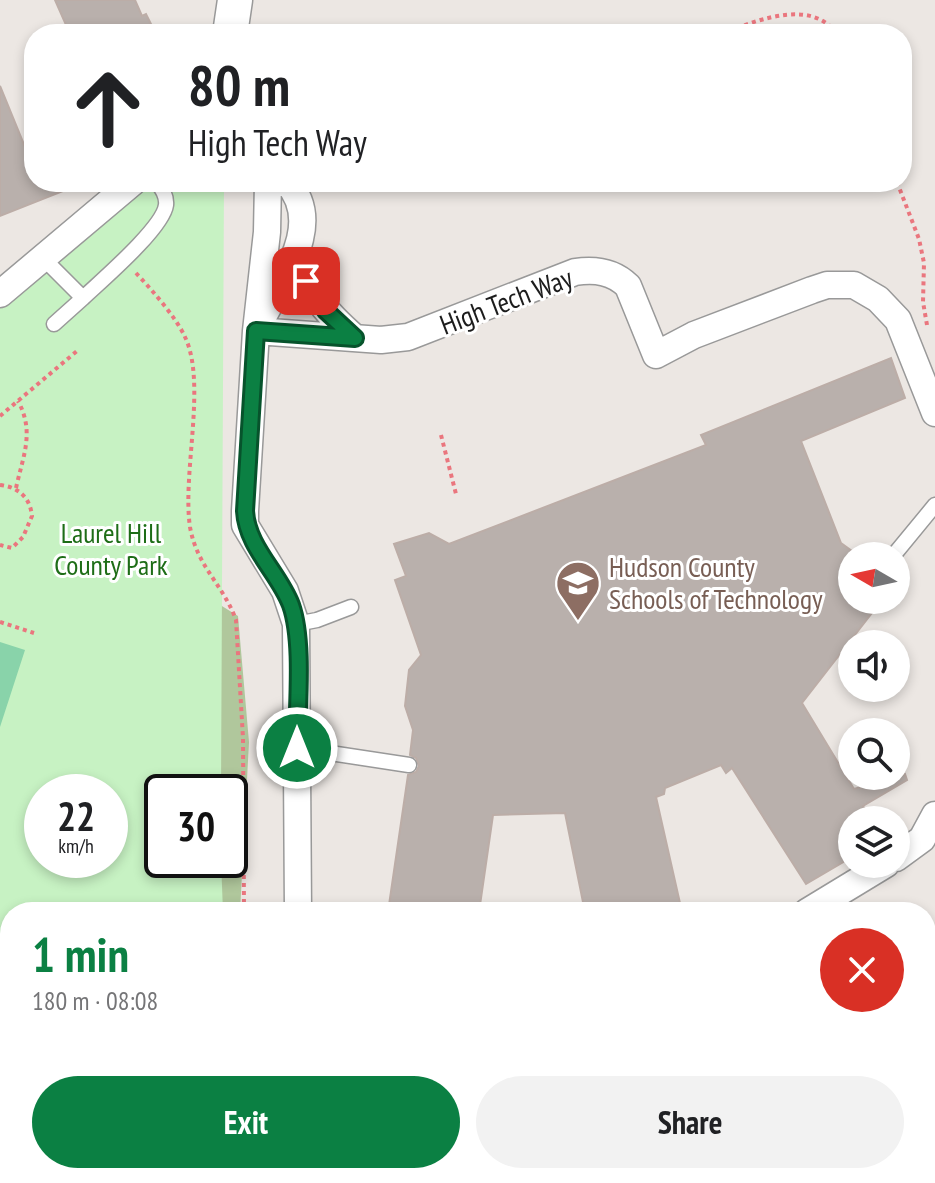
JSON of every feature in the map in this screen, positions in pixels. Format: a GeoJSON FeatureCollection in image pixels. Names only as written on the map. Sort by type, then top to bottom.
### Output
{"type":"FeatureCollection","features":[{"type":"Feature","properties":{"kind":"street"},"geometry":{"type":"LineString","coordinates":[[231,24],[235,0]]}},
{"type":"Feature","properties":{"kind":"street"},"geometry":{"type":"LineString","coordinates":[[0,294],[121,192]]}},
{"type":"Feature","properties":{"kind":"street"},"geometry":{"type":"LineString","coordinates":[[268,192],[245,525],[285,591],[296,624],[298,902]]}},
{"type":"Feature","properties":{"kind":"street"},"geometry":{"type":"LineString","coordinates":[[256,331],[297,252],[302,235],[302,212],[295,192]]}},
{"type":"Feature","properties":{"kind":"street"},"geometry":{"type":"LineString","coordinates":[[297,252],[315,298],[355,338]]}},
{"type":"Feature","properties":{"kind":"street","name":"High Tech Way"},"geometry":{"type":"LineString","coordinates":[[256,331],[395,339],[422,333],[575,272],[587,270],[609,273],[628,286],[656,355],[694,335]]}},
{"type":"Feature","properties":{"kind":"street"},"geometry":{"type":"LineString","coordinates":[[643,322],[668,332],[694,335],[812,290],[840,283],[854,285],[878,299],[898,320],[935,413]]}},
{"type":"Feature","properties":{"kind":"street"},"geometry":{"type":"LineString","coordinates":[[910,848],[922,839],[935,815]]}},
{"type":"Feature","properties":{"kind":"street"},"geometry":{"type":"LineString","coordinates":[[823,902],[863,878]]}},
{"type":"Feature","properties":{"kind":"lane"},"geometry":{"type":"LineString","coordinates":[[54,324],[156,226],[165,198],[162,192]]}},
{"type":"Feature","properties":{"kind":"lane"},"geometry":{"type":"LineString","coordinates":[[43,258],[83,298]]}},
{"type":"Feature","properties":{"kind":"lane"},"geometry":{"type":"LineString","coordinates":[[905,542],[935,505]]}},
{"type":"Feature","properties":{"kind":"lane"},"geometry":{"type":"LineString","coordinates":[[296,624],[351,607]]}},
{"type":"Feature","properties":{"kind":"lane"},"geometry":{"type":"LineString","coordinates":[[297,748],[409,765]]}},
{"type":"Feature","properties":{"kind":"path"},"geometry":{"type":"LineString","coordinates":[[744,24],[773,11]]}},
{"type":"Feature","properties":{"kind":"path"},"geometry":{"type":"LineString","coordinates":[[827,14],[832,24]]}},
{"type":"Feature","properties":{"kind":"path"},"geometry":{"type":"LineString","coordinates":[[901,192],[922,251],[923,302],[929,335],[906,342]]}},
{"type":"Feature","properties":{"kind":"path"},"geometry":{"type":"LineString","coordinates":[[123,259],[177,324],[188,346],[194,386],[189,468],[190,524],[196,553],[230,602],[236,620],[243,738],[244,902]]}},
{"type":"Feature","properties":{"kind":"path"},"geometry":{"type":"LineString","coordinates":[[0,416],[77,351]]}},
{"type":"Feature","properties":{"kind":"path"},"geometry":{"type":"LineString","coordinates":[[16,488],[28,428],[18,401]]}},
{"type":"Feature","properties":{"kind":"path"},"geometry":{"type":"LineString","coordinates":[[441,435],[456,494]]}},
{"type":"Feature","properties":{"kind":"path"},"geometry":{"type":"LineString","coordinates":[[0,485],[16,488],[26,498],[32,516],[18,544],[12,548],[0,545]]}},
{"type":"Feature","properties":{"kind":"path"},"geometry":{"type":"LineString","coordinates":[[0,622],[34,633]]}},
{"type":"Feature","properties":{"kind":"green space","name":"Laurel Hill County Park"},"geometry":{"type":"Polygon","coordinates":[[[141,192],[224,192],[221,774],[144,774],[144,878],[222,878],[223,902],[0,902],[0,306],[141,192]]]}},
{"type":"Feature","properties":{"kind":"green space"},"geometry":{"type":"Polygon","coordinates":[[[209,598],[238,616],[249,742],[247,774],[144,774],[144,878],[242,878],[241,902],[16,902],[31,878],[128,878],[128,774],[119,774],[209,598]]]}},
{"type":"Feature","properties":{"kind":"green space"},"geometry":{"type":"Polygon","coordinates":[[[0,642],[25,650],[0,727],[0,642]]]}},
{"type":"Feature","properties":{"kind":"building"},"geometry":{"type":"Polygon","coordinates":[[[55,0],[135,0],[142,16],[146,14],[151,24],[66,24],[55,0]]]}},
{"type":"Feature","properties":{"kind":"building"},"geometry":{"type":"Polygon","coordinates":[[[0,86],[24,145],[24,192],[60,192],[0,216],[0,86]]]}},
{"type":"Feature","properties":{"kind":"building"},"geometry":{"type":"Polygon","coordinates":[[[891,358],[905,398],[801,441],[841,542],[838,542],[838,614],[871,614],[859,630],[838,630],[838,657],[802,703],[838,763],[838,790],[890,790],[863,806],[838,806],[838,865],[806,884],[732,768],[726,773],[721,765],[665,788],[664,794],[656,797],[680,902],[583,902],[565,813],[493,815],[480,902],[389,902],[408,775],[416,772],[419,766],[416,758],[410,755],[413,730],[405,706],[409,670],[421,655],[395,580],[406,576],[394,544],[429,533],[449,544],[706,445],[701,435],[891,358]]]}},
{"type":"Feature","properties":{"kind":"place","name":"Hudson County Schools of Technology"},"geometry":{"type":"Point","coordinates":[578,622]}},
{"type":"Feature","properties":{"kind":"route"},"geometry":{"type":"LineString","coordinates":[[297,748],[296,624],[285,591],[245,525],[245,511],[256,331],[355,338],[326,311],[306,281]]}}]}
